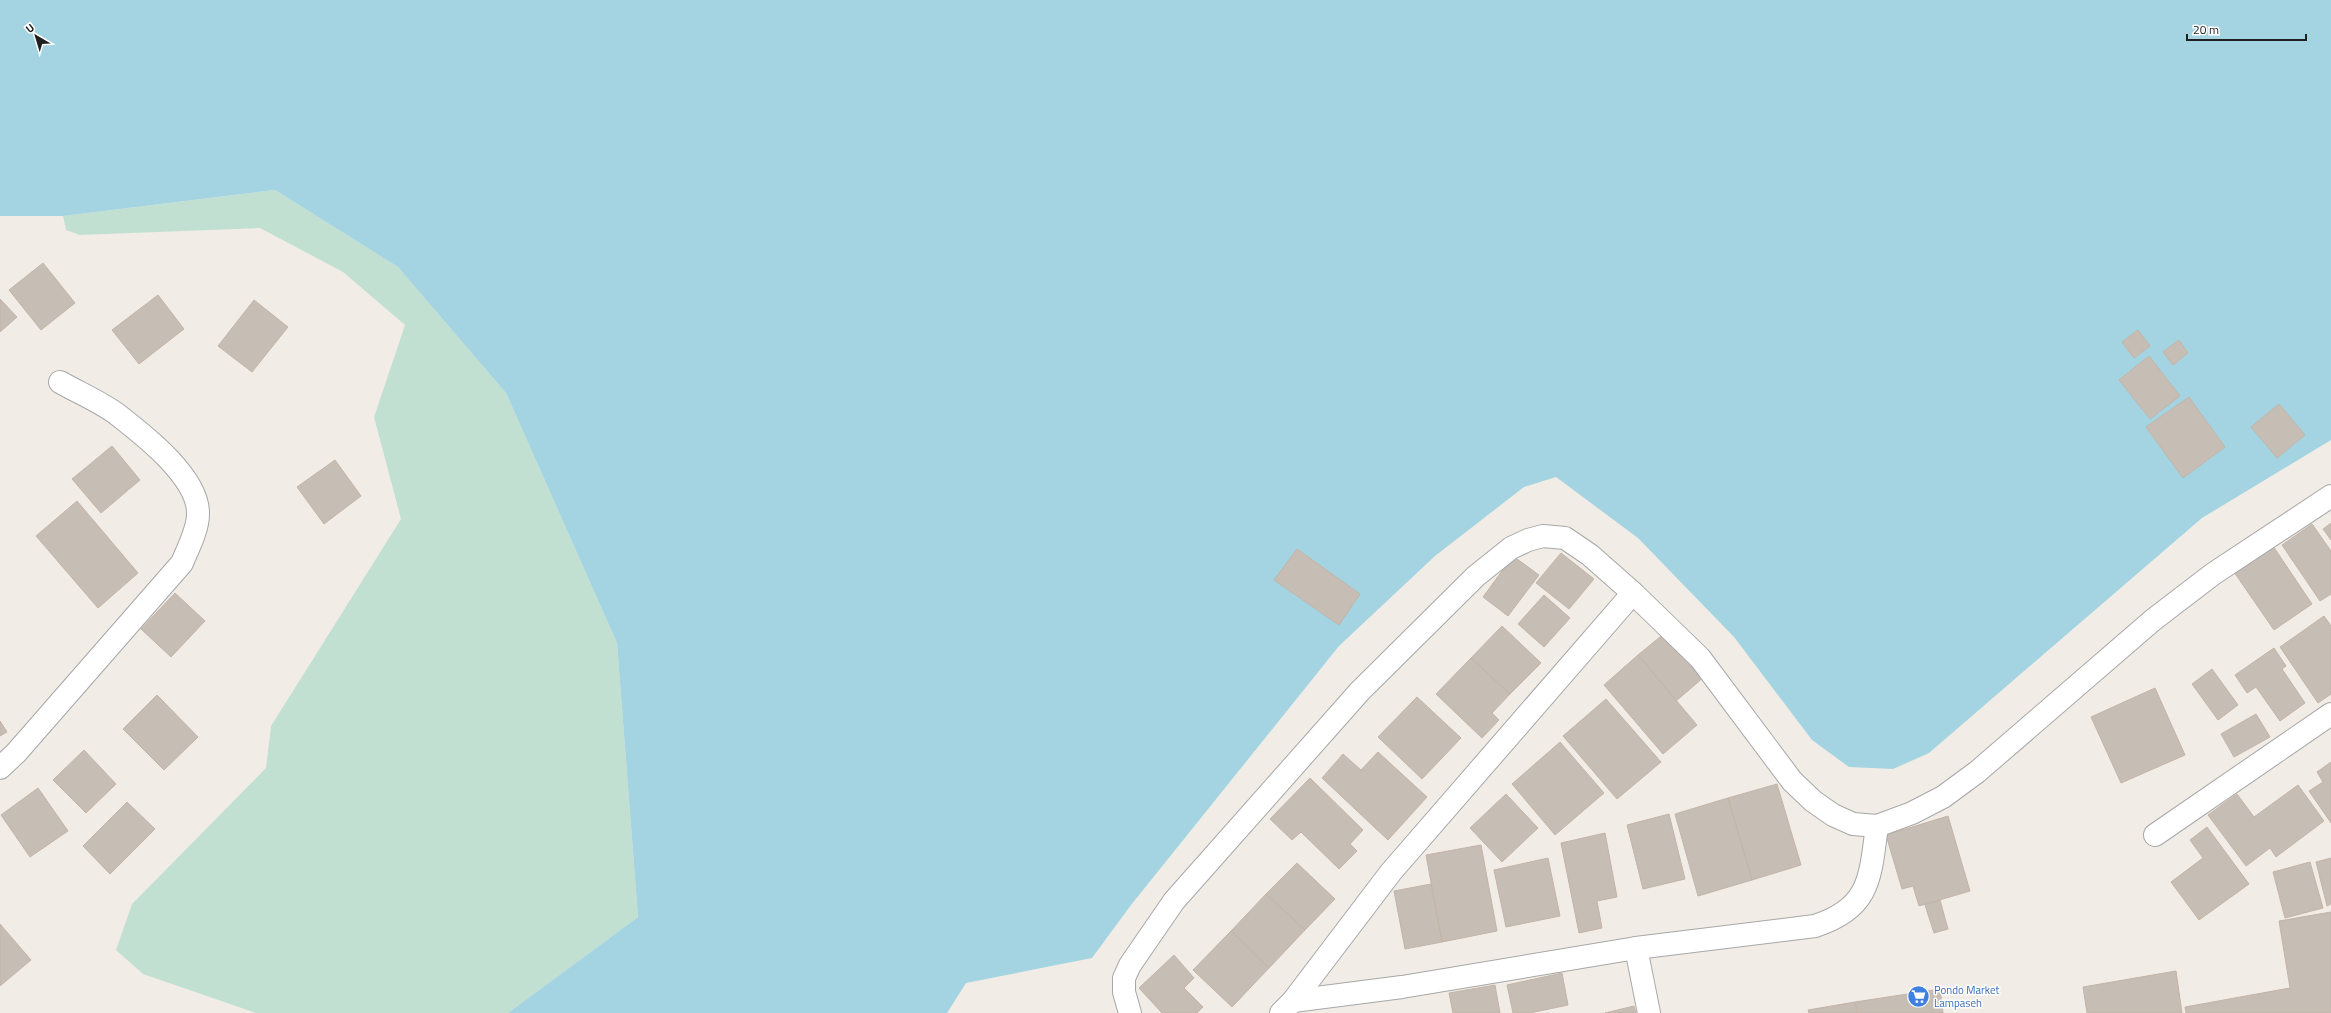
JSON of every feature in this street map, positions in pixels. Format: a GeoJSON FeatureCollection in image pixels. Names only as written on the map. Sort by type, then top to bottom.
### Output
{"type":"FeatureCollection","features":[{"type":"Feature","properties":{"kind":"street"},"geometry":{"type":"LineString","coordinates":[[0,768],[16,753],[182,563],[194,532],[198,514],[196,497],[188,482],[163,454],[117,415],[60,382]]}},
{"type":"Feature","properties":{"kind":"street"},"geometry":{"type":"LineString","coordinates":[[1130,1013],[1124,992],[1124,978],[1130,965],[1174,901],[1360,691],[1476,576],[1511,548],[1528,540],[1543,536],[1566,538],[1590,555],[1633,593],[1700,658],[1792,781],[1812,801],[1833,815],[1853,824],[1877,826],[1912,813],[1949,793],[1977,772],[2153,620],[2213,574],[2331,496]]}},
{"type":"Feature","properties":{"kind":"street"},"geometry":{"type":"LineString","coordinates":[[1287,1007],[1391,872],[1633,593]]}},
{"type":"Feature","properties":{"kind":"street"},"geometry":{"type":"LineString","coordinates":[[2155,835],[2331,714]]}},
{"type":"Feature","properties":{"kind":"street"},"geometry":{"type":"LineString","coordinates":[[1287,1007],[1636,948],[1815,926],[1829,922],[1857,902],[1864,892],[1870,878],[1877,826]]}},
{"type":"Feature","properties":{"kind":"street"},"geometry":{"type":"LineString","coordinates":[[1636,948],[1649,1013]]}},
{"type":"Feature","properties":{"kind":"green space"},"geometry":{"type":"Polygon","coordinates":[[[275,190],[398,267],[506,393],[617,643],[638,917],[508,1013],[256,1013],[143,974],[116,950],[132,904],[266,768],[271,726],[401,519],[374,417],[405,325],[343,272],[260,228],[80,235],[66,230],[63,216],[275,190]]]}},
{"type":"Feature","properties":{"kind":"water"},"geometry":{"type":"Polygon","coordinates":[[[0,0],[2331,0],[2331,440],[2202,518],[1929,753],[1893,769],[1849,767],[1812,740],[1734,637],[1638,538],[1556,477],[1524,487],[1435,556],[1339,646],[1131,905],[1092,958],[966,983],[947,1013],[508,1013],[638,917],[617,643],[506,393],[398,267],[275,190],[63,216],[0,216],[0,0]]]}},
{"type":"Feature","properties":{"kind":"building"},"geometry":{"type":"Polygon","coordinates":[[[43,263],[75,303],[41,330],[9,290],[43,263]]]}},
{"type":"Feature","properties":{"kind":"building"},"geometry":{"type":"Polygon","coordinates":[[[158,295],[184,329],[139,364],[112,330],[158,295]]]}},
{"type":"Feature","properties":{"kind":"building"},"geometry":{"type":"Polygon","coordinates":[[[0,299],[17,317],[0,332],[0,299]]]}},
{"type":"Feature","properties":{"kind":"building"},"geometry":{"type":"Polygon","coordinates":[[[254,300],[288,327],[252,372],[218,346],[254,300]]]}},
{"type":"Feature","properties":{"kind":"building"},"geometry":{"type":"Polygon","coordinates":[[[2138,330],[2150,346],[2134,358],[2122,342],[2138,330]]]}},
{"type":"Feature","properties":{"kind":"building"},"geometry":{"type":"Polygon","coordinates":[[[2179,340],[2188,353],[2173,365],[2163,352],[2179,340]]]}},
{"type":"Feature","properties":{"kind":"building"},"geometry":{"type":"Polygon","coordinates":[[[2149,356],[2180,396],[2150,419],[2119,380],[2149,356]]]}},
{"type":"Feature","properties":{"kind":"building"},"geometry":{"type":"Polygon","coordinates":[[[2189,397],[2225,447],[2183,478],[2146,427],[2189,397]]]}},
{"type":"Feature","properties":{"kind":"building"},"geometry":{"type":"Polygon","coordinates":[[[2279,404],[2305,435],[2277,458],[2251,427],[2279,404]]]}},
{"type":"Feature","properties":{"kind":"building"},"geometry":{"type":"Polygon","coordinates":[[[112,446],[140,480],[101,513],[72,479],[112,446]]]}},
{"type":"Feature","properties":{"kind":"building"},"geometry":{"type":"Polygon","coordinates":[[[335,460],[361,496],[324,524],[297,487],[335,460]]]}},
{"type":"Feature","properties":{"kind":"building"},"geometry":{"type":"Polygon","coordinates":[[[77,501],[138,573],[98,608],[36,536],[77,501]]]}},
{"type":"Feature","properties":{"kind":"building"},"geometry":{"type":"Polygon","coordinates":[[[2331,523],[2331,540],[2323,529],[2331,523]]]}},
{"type":"Feature","properties":{"kind":"building"},"geometry":{"type":"Polygon","coordinates":[[[2312,524],[2331,551],[2331,594],[2320,601],[2282,545],[2312,524]]]}},
{"type":"Feature","properties":{"kind":"building"},"geometry":{"type":"Polygon","coordinates":[[[2273,546],[2312,604],[2274,630],[2234,572],[2273,546]]]}},
{"type":"Feature","properties":{"kind":"building"},"geometry":{"type":"Polygon","coordinates":[[[1297,549],[1360,594],[1339,625],[1274,580],[1297,549]]]}},
{"type":"Feature","properties":{"kind":"building"},"geometry":{"type":"Polygon","coordinates":[[[1561,553],[1594,579],[1569,609],[1536,583],[1561,553]]]}},
{"type":"Feature","properties":{"kind":"building"},"geometry":{"type":"Polygon","coordinates":[[[1513,556],[1539,575],[1508,616],[1483,597],[1513,556]]]}},
{"type":"Feature","properties":{"kind":"building"},"geometry":{"type":"Polygon","coordinates":[[[175,593],[205,621],[171,657],[141,629],[175,593]]]}},
{"type":"Feature","properties":{"kind":"building"},"geometry":{"type":"Polygon","coordinates":[[[1544,595],[1570,618],[1544,647],[1518,624],[1544,595]]]}},
{"type":"Feature","properties":{"kind":"building"},"geometry":{"type":"Polygon","coordinates":[[[2324,616],[2331,626],[2331,694],[2318,703],[2280,647],[2324,616]]]}},
{"type":"Feature","properties":{"kind":"building"},"geometry":{"type":"Polygon","coordinates":[[[1502,626],[1541,663],[1510,694],[1471,658],[1502,626]]]}},
{"type":"Feature","properties":{"kind":"building"},"geometry":{"type":"Polygon","coordinates":[[[1666,632],[1704,677],[1676,701],[1638,655],[1666,632]]]}},
{"type":"Feature","properties":{"kind":"building"},"geometry":{"type":"Polygon","coordinates":[[[2274,648],[2286,666],[2282,669],[2305,703],[2280,721],[2256,687],[2247,693],[2235,675],[2274,648]]]}},
{"type":"Feature","properties":{"kind":"building"},"geometry":{"type":"Polygon","coordinates":[[[1638,655],[1697,725],[1663,754],[1604,685],[1638,655]]]}},
{"type":"Feature","properties":{"kind":"building"},"geometry":{"type":"Polygon","coordinates":[[[1471,658],[1510,694],[1492,713],[1499,720],[1482,738],[1436,694],[1471,658]]]}},
{"type":"Feature","properties":{"kind":"building"},"geometry":{"type":"Polygon","coordinates":[[[2212,669],[2238,705],[2218,720],[2192,684],[2212,669]]]}},
{"type":"Feature","properties":{"kind":"building"},"geometry":{"type":"Polygon","coordinates":[[[2155,688],[2185,755],[2121,783],[2091,717],[2155,688]]]}},
{"type":"Feature","properties":{"kind":"building"},"geometry":{"type":"Polygon","coordinates":[[[157,695],[198,737],[164,770],[123,729],[157,695]]]}},
{"type":"Feature","properties":{"kind":"building"},"geometry":{"type":"Polygon","coordinates":[[[1417,697],[1461,738],[1422,779],[1378,737],[1417,697]]]}},
{"type":"Feature","properties":{"kind":"building"},"geometry":{"type":"Polygon","coordinates":[[[1606,699],[1661,762],[1617,799],[1563,736],[1606,699]]]}},
{"type":"Feature","properties":{"kind":"building"},"geometry":{"type":"Polygon","coordinates":[[[2256,714],[2270,737],[2234,757],[2221,734],[2256,714]]]}},
{"type":"Feature","properties":{"kind":"building"},"geometry":{"type":"Polygon","coordinates":[[[0,721],[7,732],[0,736],[0,721]]]}},
{"type":"Feature","properties":{"kind":"building"},"geometry":{"type":"Polygon","coordinates":[[[1560,742],[1604,793],[1555,835],[1512,784],[1560,742]]]}},
{"type":"Feature","properties":{"kind":"building"},"geometry":{"type":"Polygon","coordinates":[[[84,750],[116,784],[86,813],[53,780],[84,750]]]}},
{"type":"Feature","properties":{"kind":"building"},"geometry":{"type":"Polygon","coordinates":[[[1378,752],[1427,797],[1388,840],[1322,778],[1343,754],[1361,770],[1378,752]]]}},
{"type":"Feature","properties":{"kind":"building"},"geometry":{"type":"Polygon","coordinates":[[[2331,762],[2331,823],[2309,791],[2323,782],[2317,772],[2331,762]]]}},
{"type":"Feature","properties":{"kind":"building"},"geometry":{"type":"Polygon","coordinates":[[[1310,778],[1363,830],[1350,844],[1357,851],[1339,869],[1301,832],[1292,840],[1270,819],[1310,778]]]}},
{"type":"Feature","properties":{"kind":"building"},"geometry":{"type":"Polygon","coordinates":[[[1777,784],[1801,865],[1752,880],[1728,798],[1777,784]]]}},
{"type":"Feature","properties":{"kind":"building"},"geometry":{"type":"Polygon","coordinates":[[[2298,785],[2324,821],[2276,857],[2270,848],[2246,866],[2208,815],[2237,794],[2254,817],[2298,785]]]}},
{"type":"Feature","properties":{"kind":"building"},"geometry":{"type":"Polygon","coordinates":[[[38,788],[68,831],[30,857],[1,815],[38,788]]]}},
{"type":"Feature","properties":{"kind":"building"},"geometry":{"type":"Polygon","coordinates":[[[1506,794],[1538,828],[1502,862],[1470,828],[1506,794]]]}},
{"type":"Feature","properties":{"kind":"building"},"geometry":{"type":"Polygon","coordinates":[[[1728,798],[1752,880],[1698,896],[1675,814],[1728,798]]]}},
{"type":"Feature","properties":{"kind":"building"},"geometry":{"type":"Polygon","coordinates":[[[127,802],[155,829],[110,874],[83,846],[127,802]]]}},
{"type":"Feature","properties":{"kind":"building"},"geometry":{"type":"Polygon","coordinates":[[[1669,814],[1685,879],[1643,889],[1627,825],[1669,814]]]}},
{"type":"Feature","properties":{"kind":"building"},"geometry":{"type":"Polygon","coordinates":[[[1948,816],[1970,891],[1919,906],[1913,886],[1902,889],[1886,835],[1948,816]]]}},
{"type":"Feature","properties":{"kind":"building"},"geometry":{"type":"Polygon","coordinates":[[[2207,827],[2249,884],[2199,920],[2171,882],[2203,858],[2190,840],[2207,827]]]}},
{"type":"Feature","properties":{"kind":"building"},"geometry":{"type":"Polygon","coordinates":[[[1605,833],[1617,897],[1597,901],[1602,928],[1579,933],[1561,843],[1605,833]]]}},
{"type":"Feature","properties":{"kind":"building"},"geometry":{"type":"Polygon","coordinates":[[[1481,845],[1497,931],[1442,942],[1426,855],[1481,845]]]}},
{"type":"Feature","properties":{"kind":"building"},"geometry":{"type":"Polygon","coordinates":[[[1548,858],[1560,916],[1506,927],[1494,870],[1548,858]]]}},
{"type":"Feature","properties":{"kind":"building"},"geometry":{"type":"Polygon","coordinates":[[[2331,858],[2331,904],[2327,906],[2316,862],[2331,858]]]}},
{"type":"Feature","properties":{"kind":"building"},"geometry":{"type":"Polygon","coordinates":[[[2310,862],[2323,908],[2285,918],[2273,872],[2310,862]]]}},
{"type":"Feature","properties":{"kind":"building"},"geometry":{"type":"Polygon","coordinates":[[[1297,863],[1335,899],[1305,930],[1266,894],[1297,863]]]}},
{"type":"Feature","properties":{"kind":"building"},"geometry":{"type":"Polygon","coordinates":[[[1431,884],[1442,942],[1405,949],[1394,891],[1431,884]]]}},
{"type":"Feature","properties":{"kind":"building"},"geometry":{"type":"Polygon","coordinates":[[[1266,894],[1305,930],[1269,968],[1231,931],[1266,894]]]}},
{"type":"Feature","properties":{"kind":"building"},"geometry":{"type":"Polygon","coordinates":[[[1940,900],[1948,929],[1934,933],[1925,905],[1940,900]]]}},
{"type":"Feature","properties":{"kind":"building"},"geometry":{"type":"Polygon","coordinates":[[[2331,912],[2331,1013],[2186,1013],[2185,1007],[2290,988],[2279,921],[2331,912]]]}},
{"type":"Feature","properties":{"kind":"building"},"geometry":{"type":"Polygon","coordinates":[[[0,924],[31,960],[0,986],[0,924]]]}},
{"type":"Feature","properties":{"kind":"building"},"geometry":{"type":"Polygon","coordinates":[[[1231,931],[1269,968],[1232,1007],[1193,970],[1231,931]]]}},
{"type":"Feature","properties":{"kind":"building"},"geometry":{"type":"Polygon","coordinates":[[[1174,955],[1194,978],[1184,988],[1203,1007],[1197,1013],[1162,1013],[1139,988],[1174,955]]]}},
{"type":"Feature","properties":{"kind":"building"},"geometry":{"type":"Polygon","coordinates":[[[2176,971],[2182,1013],[2087,1013],[2083,987],[2176,971]]]}},
{"type":"Feature","properties":{"kind":"building"},"geometry":{"type":"Polygon","coordinates":[[[1562,973],[1568,1005],[1530,1013],[1513,1013],[1507,985],[1562,973]]]}},
{"type":"Feature","properties":{"kind":"building"},"geometry":{"type":"Polygon","coordinates":[[[1495,985],[1500,1013],[1453,1013],[1449,993],[1495,985]]]}},
{"type":"Feature","properties":{"kind":"building","name":"Pondo Market Lampaseh"},"geometry":{"type":"Polygon","coordinates":[[[1940,989],[1943,1013],[1857,1013],[1855,1002],[1940,989]]]}},
{"type":"Feature","properties":{"kind":"building"},"geometry":{"type":"Polygon","coordinates":[[[1855,1002],[1857,1013],[1809,1013],[1808,1010],[1855,1002]]]}},
{"type":"Feature","properties":{"kind":"building"},"geometry":{"type":"Polygon","coordinates":[[[1634,1006],[1636,1013],[1605,1013],[1634,1006]]]}},
{"type":"Feature","properties":{"kind":"place","name":"Pondo Market Lampaseh"},"geometry":{"type":"Point","coordinates":[1919,996]}}]}
